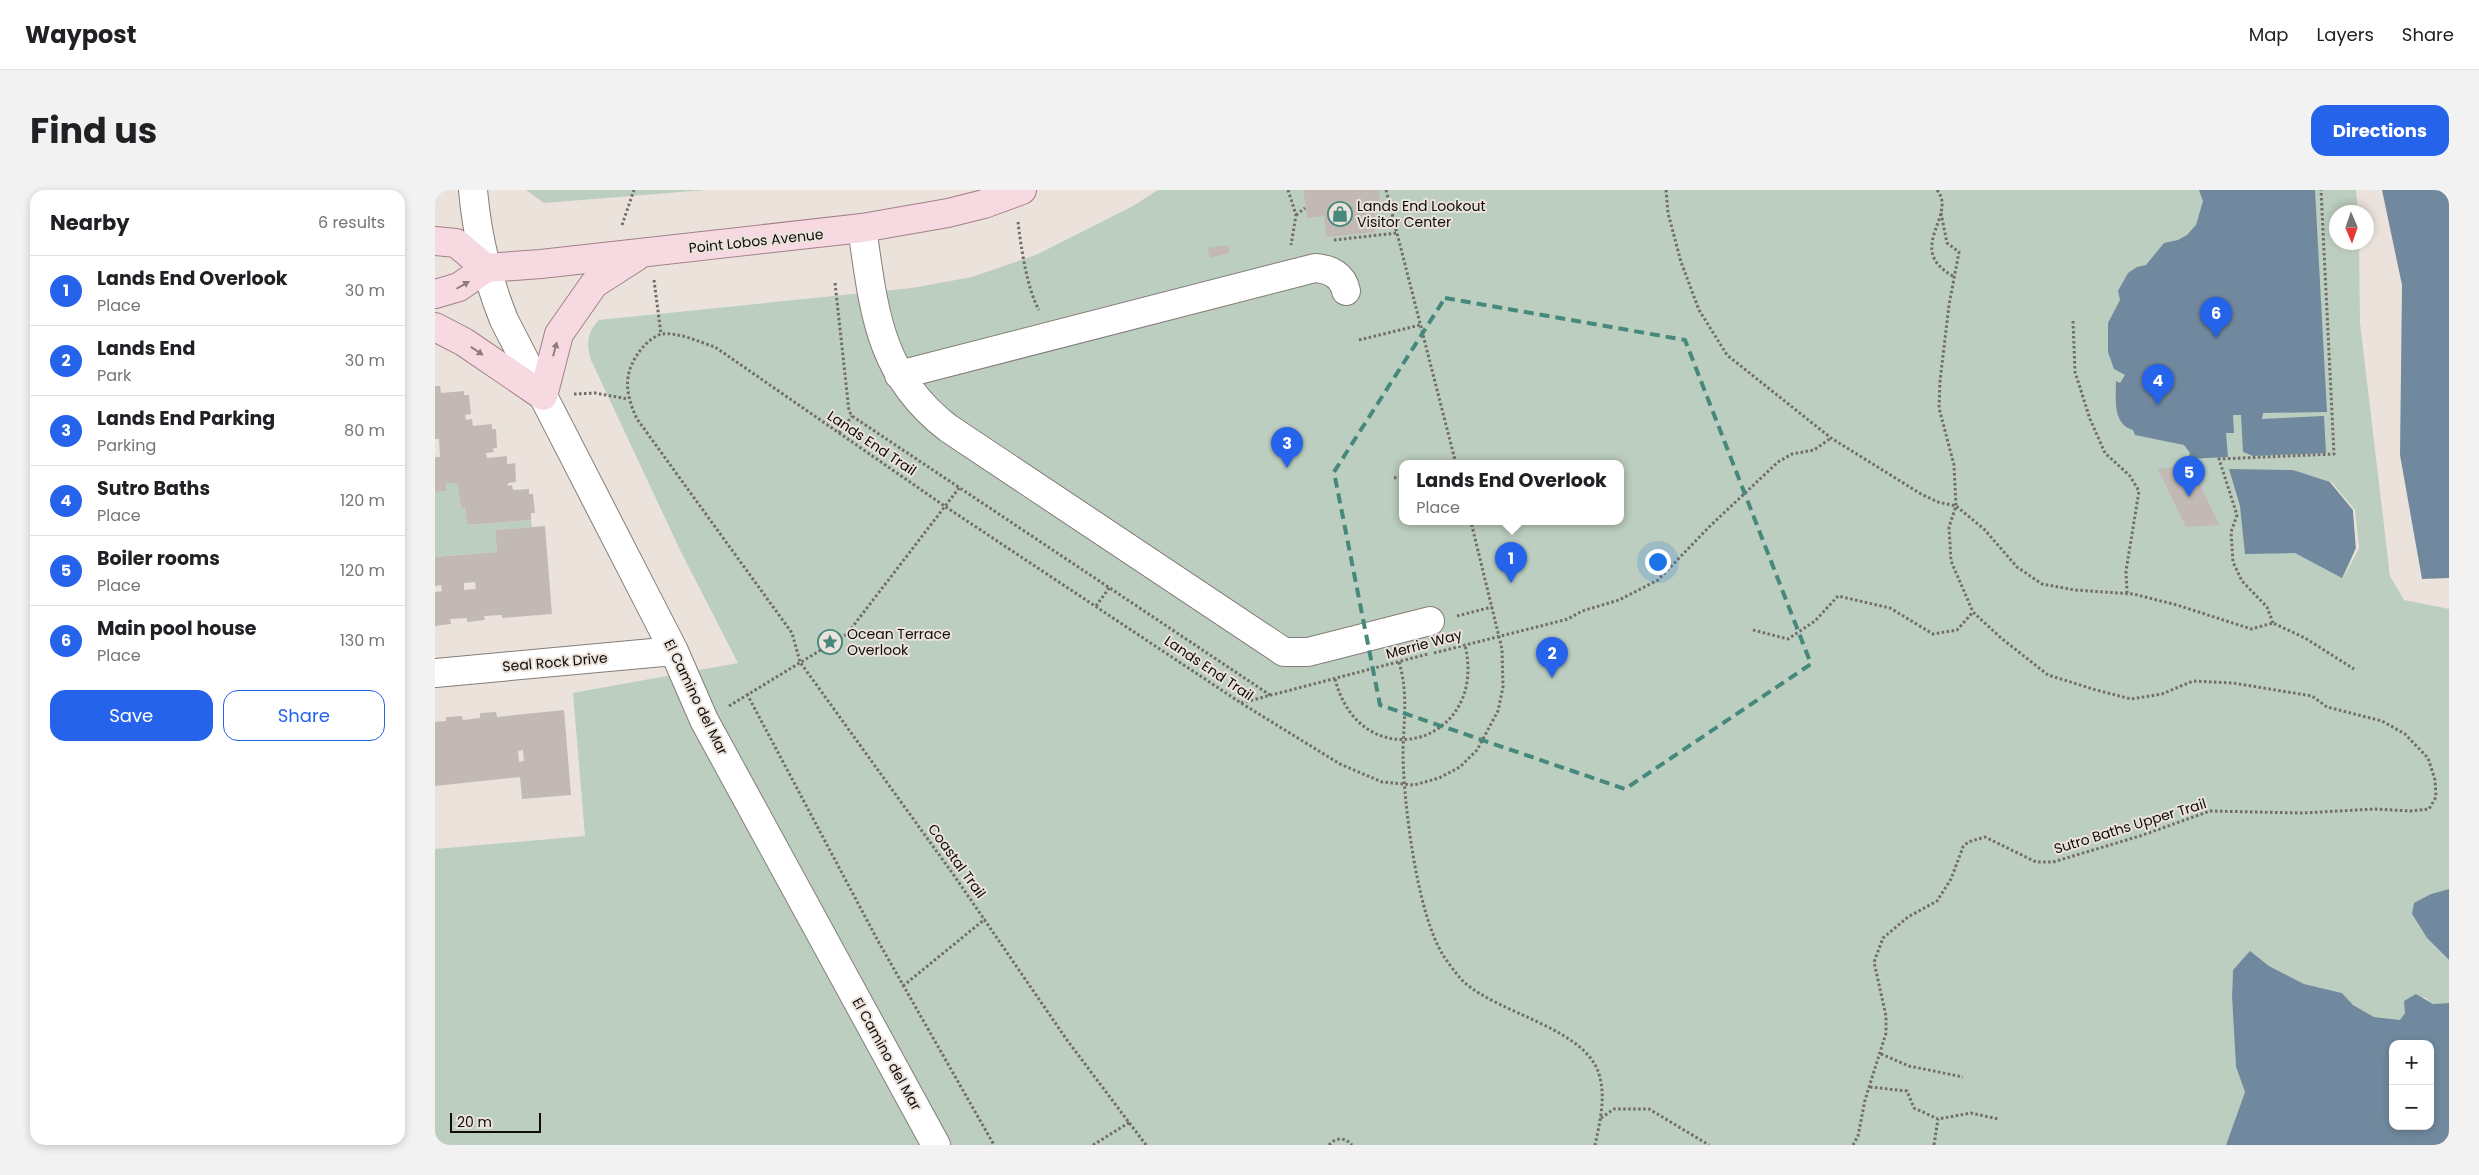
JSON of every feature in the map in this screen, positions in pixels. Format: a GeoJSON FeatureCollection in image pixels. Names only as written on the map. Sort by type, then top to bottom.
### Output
{"type":"FeatureCollection","features":[{"type":"Feature","properties":{"kind":"main road","name":"Point Lobos Avenue"},"geometry":{"type":"LineString","coordinates":[[486,268],[646,253],[862,228],[948,213],[1018,192]]}},
{"type":"Feature","properties":{"kind":"main road"},"geometry":{"type":"LineString","coordinates":[[435,241],[456,243],[486,268],[459,287],[435,294]]}},
{"type":"Feature","properties":{"kind":"main road"},"geometry":{"type":"LineString","coordinates":[[435,327],[464,342],[543,396],[559,334],[594,284],[646,253]]}},
{"type":"Feature","properties":{"kind":"street","name":"El Camino del Mar"},"geometry":{"type":"LineString","coordinates":[[473,190],[479,236],[486,268],[504,320],[674,651],[704,720],[936,1145]]}},
{"type":"Feature","properties":{"kind":"street"},"geometry":{"type":"LineString","coordinates":[[862,228],[877,318],[883,340],[899,375],[921,405],[948,428],[1284,652],[1308,652],[1430,621]]}},
{"type":"Feature","properties":{"kind":"street"},"geometry":{"type":"LineString","coordinates":[[899,375],[1315,268],[1334,272],[1341,279],[1347,291]]}},
{"type":"Feature","properties":{"kind":"street","name":"Seal Rock Drive"},"geometry":{"type":"LineString","coordinates":[[435,673],[674,651]]}},
{"type":"Feature","properties":{"kind":"path"},"geometry":{"type":"LineString","coordinates":[[1288,190],[1297,215],[1290,248],[1299,247]]}},
{"type":"Feature","properties":{"kind":"path"},"geometry":{"type":"LineString","coordinates":[[1386,190],[1455,460]]}},
{"type":"Feature","properties":{"kind":"path"},"geometry":{"type":"LineString","coordinates":[[1666,190],[1668,213],[1681,262],[1699,310],[1727,355],[1831,438],[1921,494],[1938,502],[1956,506],[1984,529],[2017,568],[2042,584],[2075,590],[2127,593],[2177,605],[2251,629],[2273,623],[2305,638],[2354,669]]}},
{"type":"Feature","properties":{"kind":"path"},"geometry":{"type":"LineString","coordinates":[[1753,630],[1788,639],[1815,621],[1838,596],[1890,608],[1933,634],[1957,630],[1973,612],[1951,561],[1949,527],[1956,506],[1954,465],[1939,408],[1940,381],[1953,276],[1959,252],[1947,243],[1941,213],[1941,195],[1937,190]]}},
{"type":"Feature","properties":{"kind":"path"},"geometry":{"type":"LineString","coordinates":[[2273,623],[2267,607],[2242,581],[2233,562],[2231,532],[2237,515],[2219,459],[2334,454],[2321,190]]}},
{"type":"Feature","properties":{"kind":"path"},"geometry":{"type":"LineString","coordinates":[[1018,192],[1021,249],[1034,302],[1040,312],[1044,338]]}},
{"type":"Feature","properties":{"kind":"path"},"geometry":{"type":"LineString","coordinates":[[1297,215],[1305,208]]}},
{"type":"Feature","properties":{"kind":"path"},"geometry":{"type":"LineString","coordinates":[[1941,213],[1932,238],[1932,255],[1943,270],[1953,276]]}},
{"type":"Feature","properties":{"kind":"path"},"geometry":{"type":"LineString","coordinates":[[1325,242],[1397,233]]}},
{"type":"Feature","properties":{"kind":"path"},"geometry":{"type":"LineString","coordinates":[[646,253],[661,334],[646,342],[632,360],[627,380],[628,399],[637,419],[792,634],[800,662]]}},
{"type":"Feature","properties":{"kind":"path"},"geometry":{"type":"LineString","coordinates":[[835,283],[849,411],[852,416],[1271,695]]}},
{"type":"Feature","properties":{"kind":"path"},"geometry":{"type":"LineString","coordinates":[[2073,320],[2075,372],[2090,419],[2105,453],[2130,476],[2139,492],[2127,571],[2127,593]]}},
{"type":"Feature","properties":{"kind":"path"},"geometry":{"type":"LineString","coordinates":[[1359,340],[1420,325]]}},
{"type":"Feature","properties":{"kind":"path","name":"Lands End Trail"},"geometry":{"type":"LineString","coordinates":[[661,334],[684,337],[715,347],[946,507],[1241,703],[1347,768],[1382,782],[1404,785],[1427,782],[1460,767],[1485,738],[1502,699],[1503,662],[1500,636]]}},
{"type":"Feature","properties":{"kind":"path"},"geometry":{"type":"LineString","coordinates":[[543,396],[595,393],[628,399]]}},
{"type":"Feature","properties":{"kind":"path"},"geometry":{"type":"LineString","coordinates":[[839,433],[852,416]]}},
{"type":"Feature","properties":{"kind":"path","name":"Merrie Way"},"geometry":{"type":"LineString","coordinates":[[1241,703],[1568,618],[1619,600],[1658,580],[1709,527],[1778,462],[1792,454],[1814,450],[1831,438]]}},
{"type":"Feature","properties":{"kind":"path"},"geometry":{"type":"LineString","coordinates":[[1394,478],[1399,477]]}},
{"type":"Feature","properties":{"kind":"path"},"geometry":{"type":"LineString","coordinates":[[725,709],[847,634],[959,488]]}},
{"type":"Feature","properties":{"kind":"path"},"geometry":{"type":"LineString","coordinates":[[1472,525],[1500,636]]}},
{"type":"Feature","properties":{"kind":"path"},"geometry":{"type":"LineString","coordinates":[[1096,606],[1109,588]]}},
{"type":"Feature","properties":{"kind":"path"},"geometry":{"type":"LineString","coordinates":[[1430,621],[1492,607]]}},
{"type":"Feature","properties":{"kind":"path","name":"Sutro Baths Upper Trail"},"geometry":{"type":"LineString","coordinates":[[1853,1145],[1886,1033],[1886,1016],[1874,962],[1883,938],[1908,917],[1937,901],[1951,880],[1963,847],[1968,842],[1985,837],[2036,862],[2053,862],[2140,836],[2210,811],[2302,813],[2353,809],[2409,811],[2429,809],[2435,797],[2435,780],[2428,758],[2405,734],[2382,721],[2327,707],[2312,696],[2233,683],[2193,681],[2162,694],[2131,699],[2096,690],[2047,674],[2001,638],[1973,612]]}},
{"type":"Feature","properties":{"kind":"path"},"geometry":{"type":"LineString","coordinates":[[1335,679],[1343,703],[1350,714],[1361,724],[1387,738],[1403,740],[1428,734],[1441,727],[1461,704],[1469,678],[1465,645]]}},
{"type":"Feature","properties":{"kind":"path","name":"Coastal Trail"},"geometry":{"type":"LineString","coordinates":[[800,662],[985,919],[1067,1040],[1146,1145]]}},
{"type":"Feature","properties":{"kind":"path"},"geometry":{"type":"LineString","coordinates":[[1399,662],[1407,701],[1403,740],[1404,785],[1409,828],[1424,903],[1434,938],[1443,954],[1464,982],[1478,992],[1573,1041],[1584,1049],[1592,1059],[1599,1074],[1603,1101],[1595,1145]]}},
{"type":"Feature","properties":{"kind":"path"},"geometry":{"type":"LineString","coordinates":[[747,694],[813,821],[903,986],[994,1145]]}},
{"type":"Feature","properties":{"kind":"path"},"geometry":{"type":"LineString","coordinates":[[903,986],[985,919]]}},
{"type":"Feature","properties":{"kind":"path"},"geometry":{"type":"LineString","coordinates":[[1881,1054],[1909,1066],[1963,1077]]}},
{"type":"Feature","properties":{"kind":"path"},"geometry":{"type":"LineString","coordinates":[[1870,1087],[1907,1091],[1914,1108],[1938,1119],[1971,1113],[1998,1119]]}},
{"type":"Feature","properties":{"kind":"path"},"geometry":{"type":"LineString","coordinates":[[1600,1118],[1614,1109],[1649,1109],[1709,1145]]}},
{"type":"Feature","properties":{"kind":"path"},"geometry":{"type":"LineString","coordinates":[[1938,1119],[1934,1143],[1938,1145]]}},
{"type":"Feature","properties":{"kind":"path"},"geometry":{"type":"LineString","coordinates":[[1093,1145],[1130,1122]]}},
{"type":"Feature","properties":{"kind":"path"},"geometry":{"type":"LineString","coordinates":[[1329,1145],[1339,1139],[1352,1145]]}},
{"type":"Feature","properties":{"kind":"highlighted area"},"geometry":{"type":"Polygon","coordinates":[[[1445,298],[1685,340],[1811,664],[1625,789],[1380,705],[1334,472],[1445,298]]]}},
{"type":"Feature","properties":{"kind":"green space"},"geometry":{"type":"Polygon","coordinates":[[[526,190],[705,190],[544,203],[526,190]]]}},
{"type":"Feature","properties":{"kind":"green space"},"geometry":{"type":"Polygon","coordinates":[[[1158,190],[2358,190],[2359,205],[2329,205],[2329,250],[2364,250],[2449,607],[2449,889],[2431,894],[2412,914],[2427,938],[2449,960],[2449,1003],[2433,1004],[2424,997],[2405,1013],[2400,1020],[2374,1017],[2353,1005],[2342,993],[2304,984],[2269,966],[2250,952],[2233,970],[2232,998],[2236,1067],[2245,1092],[2226,1145],[435,1145],[435,849],[585,836],[573,693],[738,663],[681,552],[591,360],[588,349],[592,329],[599,320],[912,288],[972,277],[1038,254],[1133,206],[1158,190]]]}},
{"type":"Feature","properties":{"kind":"green space"},"geometry":{"type":"Polygon","coordinates":[[[446,483],[457,483],[461,508],[465,507],[467,525],[531,520],[532,527],[495,530],[497,552],[435,557],[435,492],[447,491],[446,483]]]}},
{"type":"Feature","properties":{"kind":"water"},"geometry":{"type":"Polygon","coordinates":[[[2199,190],[2315,190],[2327,412],[2263,413],[2262,419],[2324,416],[2326,453],[2253,456],[2243,452],[2241,415],[2233,415],[2234,433],[2226,433],[2228,457],[2188,459],[2190,453],[2184,445],[2135,435],[2133,430],[2126,427],[2118,416],[2116,381],[2120,383],[2125,375],[2114,369],[2108,352],[2108,323],[2120,300],[2118,291],[2128,273],[2137,267],[2146,265],[2164,243],[2178,240],[2187,235],[2196,225],[2203,201],[2199,190]]]}},
{"type":"Feature","properties":{"kind":"water"},"geometry":{"type":"Polygon","coordinates":[[[2358,190],[2449,190],[2449,607],[2405,597],[2368,250],[2374,250],[2374,205],[2364,205],[2358,190]]]}},
{"type":"Feature","properties":{"kind":"water"},"geometry":{"type":"Polygon","coordinates":[[[2229,469],[2293,470],[2330,482],[2353,510],[2356,548],[2342,578],[2295,553],[2245,554],[2240,506],[2229,469]]]}},
{"type":"Feature","properties":{"kind":"water"},"geometry":{"type":"Polygon","coordinates":[[[2449,889],[2449,960],[2427,938],[2412,914],[2414,903],[2431,894],[2449,889]]]}},
{"type":"Feature","properties":{"kind":"water"},"geometry":{"type":"Polygon","coordinates":[[[2250,951],[2269,966],[2304,984],[2342,993],[2353,1005],[2374,1017],[2400,1020],[2405,1013],[2404,1001],[2416,994],[2433,1004],[2449,1003],[2449,1145],[2226,1145],[2245,1092],[2236,1067],[2232,997],[2233,970],[2250,951]]]}},
{"type":"Feature","properties":{"kind":"pier"},"geometry":{"type":"Polygon","coordinates":[[[2356,190],[2382,190],[2402,285],[2400,455],[2422,579],[2449,578],[2449,609],[2404,600],[2390,576],[2360,323],[2359,250],[2374,250],[2374,205],[2357,205],[2356,190]]]}},
{"type":"Feature","properties":{"kind":"pier"},"geometry":{"type":"Polygon","coordinates":[[[2330,480],[2355,510],[2359,548],[2342,581],[2356,548],[2353,510],[2330,480]]]}},
{"type":"Feature","properties":{"kind":"building","name":"Lands End Lookout Visitor Center"},"geometry":{"type":"Polygon","coordinates":[[[1303,190],[1379,190],[1381,210],[1374,211],[1375,232],[1326,237],[1324,216],[1307,218],[1303,190]]]}},
{"type":"Feature","properties":{"kind":"building"},"geometry":{"type":"Polygon","coordinates":[[[1228,245],[1230,253],[1210,258],[1207,248],[1228,245]]]}},
{"type":"Feature","properties":{"kind":"building"},"geometry":{"type":"Polygon","coordinates":[[[435,386],[440,386],[441,393],[464,391],[464,395],[469,395],[471,414],[465,415],[466,420],[472,419],[473,426],[492,424],[492,429],[496,429],[497,448],[493,448],[494,452],[486,453],[487,458],[507,456],[507,464],[515,463],[516,482],[508,483],[508,486],[512,485],[513,490],[529,489],[529,494],[533,494],[535,513],[531,513],[531,520],[467,525],[465,507],[461,508],[457,483],[446,483],[447,491],[435,492],[435,457],[440,457],[439,439],[435,439],[435,386]]]}},
{"type":"Feature","properties":{"kind":"building"},"geometry":{"type":"Polygon","coordinates":[[[2191,465],[2219,525],[2186,527],[2158,469],[2191,465]]]}},
{"type":"Feature","properties":{"kind":"building"},"geometry":{"type":"Polygon","coordinates":[[[545,526],[552,614],[502,618],[502,615],[484,616],[485,620],[467,622],[467,618],[450,619],[451,624],[435,626],[435,592],[442,591],[441,585],[435,586],[435,557],[497,552],[495,530],[545,526]],[[475,582],[464,583],[464,590],[476,589],[475,582]]]}},
{"type":"Feature","properties":{"kind":"building"},"geometry":{"type":"Polygon","coordinates":[[[564,710],[571,795],[522,799],[520,777],[435,786],[435,722],[446,721],[446,717],[462,716],[463,720],[480,718],[480,713],[496,712],[497,717],[564,710]],[[523,750],[518,751],[519,762],[524,761],[523,750]]]}},
{"type":"Feature","properties":{"kind":"place","name":"Lands End Lookout Visitor Center"},"geometry":{"type":"Point","coordinates":[1340,214]}},
{"type":"Feature","properties":{"kind":"place","name":"Main pool house"},"geometry":{"type":"Point","coordinates":[2216,338]}},
{"type":"Feature","properties":{"kind":"place","name":"Sutro Baths"},"geometry":{"type":"Point","coordinates":[2158,405]}},
{"type":"Feature","properties":{"kind":"place","name":"Lands End Parking"},"geometry":{"type":"Point","coordinates":[1287,468]}},
{"type":"Feature","properties":{"kind":"place","name":"Boiler rooms"},"geometry":{"type":"Point","coordinates":[2189,497]}},
{"type":"Feature","properties":{"kind":"place","name":"Lands End Overlook"},"geometry":{"type":"Point","coordinates":[1511,583]}},
{"type":"Feature","properties":{"kind":"place","name":"Ocean Terrace Overlook"},"geometry":{"type":"Point","coordinates":[830,642]}},
{"type":"Feature","properties":{"kind":"place","name":"Lands End"},"geometry":{"type":"Point","coordinates":[1552,678]}}]}
